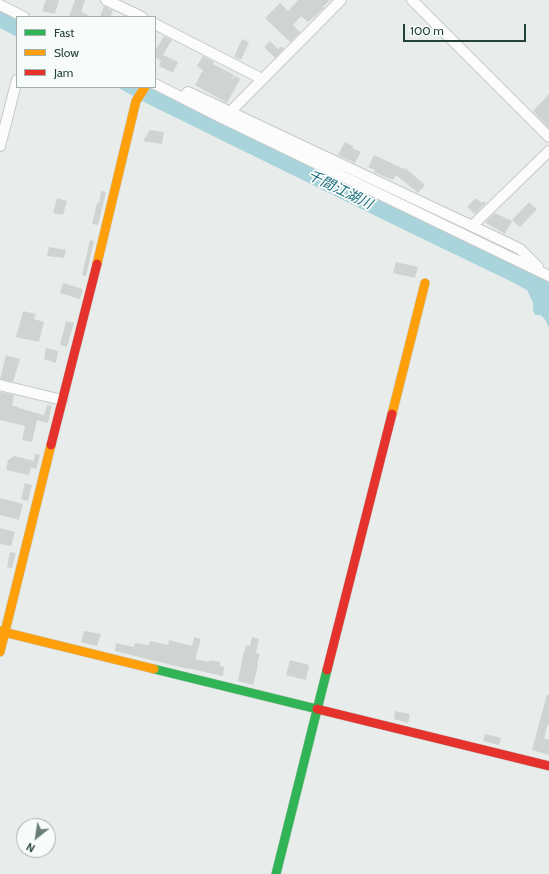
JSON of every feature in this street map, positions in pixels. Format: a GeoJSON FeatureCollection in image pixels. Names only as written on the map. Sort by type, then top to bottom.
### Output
{"type":"FeatureCollection","features":[{"type":"Feature","properties":{"kind":"street"},"geometry":{"type":"LineString","coordinates":[[106,0],[140,16]]}},
{"type":"Feature","properties":{"kind":"street"},"geometry":{"type":"LineString","coordinates":[[230,112],[341,0]]}},
{"type":"Feature","properties":{"kind":"street"},"geometry":{"type":"LineString","coordinates":[[412,0],[549,137]]}},
{"type":"Feature","properties":{"kind":"street"},"geometry":{"type":"LineString","coordinates":[[0,5],[22,16]]}},
{"type":"Feature","properties":{"kind":"street"},"geometry":{"type":"LineString","coordinates":[[156,25],[262,79]]}},
{"type":"Feature","properties":{"kind":"street"},"geometry":{"type":"LineString","coordinates":[[0,146],[16,84]]}},
{"type":"Feature","properties":{"kind":"street"},"geometry":{"type":"LineString","coordinates":[[156,85],[547,273]]}},
{"type":"Feature","properties":{"kind":"street"},"geometry":{"type":"LineString","coordinates":[[0,652],[3,632],[93,283],[136,101],[144,88]]}},
{"type":"Feature","properties":{"kind":"street"},"geometry":{"type":"LineString","coordinates":[[182,98],[188,92],[520,249],[547,273]]}},
{"type":"Feature","properties":{"kind":"street"},"geometry":{"type":"LineString","coordinates":[[472,226],[549,151]]}},
{"type":"Feature","properties":{"kind":"street"},"geometry":{"type":"LineString","coordinates":[[276,874],[376,474],[426,283]]}},
{"type":"Feature","properties":{"kind":"street"},"geometry":{"type":"LineString","coordinates":[[0,385],[62,400]]}},
{"type":"Feature","properties":{"kind":"street"},"geometry":{"type":"LineString","coordinates":[[3,632],[318,708],[549,766]]}},
{"type":"Feature","properties":{"kind":"water"},"geometry":{"type":"Polygon","coordinates":[[[0,11],[16,19],[16,36],[0,28],[0,11]]]}},
{"type":"Feature","properties":{"kind":"water","name":"千間江湖川"},"geometry":{"type":"Polygon","coordinates":[[[119,88],[153,88],[549,281],[549,328],[541,315],[535,315],[533,303],[527,290],[142,101],[119,88]]]}},
{"type":"Feature","properties":{"kind":"building"},"geometry":{"type":"Polygon","coordinates":[[[46,0],[59,0],[55,14],[42,11],[46,0]]]}},
{"type":"Feature","properties":{"kind":"building"},"geometry":{"type":"Polygon","coordinates":[[[75,0],[85,0],[81,12],[90,16],[69,16],[75,0]]]}},
{"type":"Feature","properties":{"kind":"building"},"geometry":{"type":"Polygon","coordinates":[[[298,0],[330,0],[323,7],[324,8],[308,22],[301,16],[293,25],[300,32],[290,42],[265,18],[280,3],[288,11],[298,0]]]}},
{"type":"Feature","properties":{"kind":"building"},"geometry":{"type":"Polygon","coordinates":[[[104,6],[113,11],[110,16],[100,16],[104,6]]]}},
{"type":"Feature","properties":{"kind":"building"},"geometry":{"type":"Polygon","coordinates":[[[164,36],[172,40],[163,55],[178,62],[173,73],[159,66],[161,61],[156,58],[156,49],[164,36]]]}},
{"type":"Feature","properties":{"kind":"building"},"geometry":{"type":"Polygon","coordinates":[[[242,39],[249,42],[241,60],[234,57],[242,39]]]}},
{"type":"Feature","properties":{"kind":"building"},"geometry":{"type":"Polygon","coordinates":[[[270,41],[278,49],[281,46],[284,49],[275,58],[264,47],[270,41]]]}},
{"type":"Feature","properties":{"kind":"building"},"geometry":{"type":"Polygon","coordinates":[[[203,56],[214,62],[213,64],[234,75],[231,81],[235,76],[240,79],[227,103],[195,85],[203,70],[197,66],[203,56]]]}},
{"type":"Feature","properties":{"kind":"building"},"geometry":{"type":"Polygon","coordinates":[[[549,94],[549,128],[533,111],[549,94]]]}},
{"type":"Feature","properties":{"kind":"building"},"geometry":{"type":"Polygon","coordinates":[[[150,130],[164,132],[162,144],[143,141],[150,130]]]}},
{"type":"Feature","properties":{"kind":"building"},"geometry":{"type":"Polygon","coordinates":[[[345,142],[361,152],[355,163],[338,155],[345,142]]]}},
{"type":"Feature","properties":{"kind":"building"},"geometry":{"type":"Polygon","coordinates":[[[374,155],[404,169],[405,168],[425,185],[418,193],[396,175],[393,180],[374,172],[375,170],[368,167],[374,155]]]}},
{"type":"Feature","properties":{"kind":"building"},"geometry":{"type":"Polygon","coordinates":[[[101,191],[106,192],[98,225],[92,224],[97,203],[99,203],[101,191]]]}},
{"type":"Feature","properties":{"kind":"building"},"geometry":{"type":"Polygon","coordinates":[[[57,198],[67,201],[63,215],[53,213],[57,198]]]}},
{"type":"Feature","properties":{"kind":"building"},"geometry":{"type":"Polygon","coordinates":[[[476,198],[482,203],[484,201],[486,203],[475,214],[467,207],[476,198]]]}},
{"type":"Feature","properties":{"kind":"building"},"geometry":{"type":"Polygon","coordinates":[[[529,202],[537,209],[520,227],[512,220],[529,202]]]}},
{"type":"Feature","properties":{"kind":"building"},"geometry":{"type":"Polygon","coordinates":[[[495,213],[512,221],[505,234],[486,223],[495,213]]]}},
{"type":"Feature","properties":{"kind":"building"},"geometry":{"type":"Polygon","coordinates":[[[90,240],[94,241],[86,276],[82,275],[90,240]]]}},
{"type":"Feature","properties":{"kind":"building"},"geometry":{"type":"Polygon","coordinates":[[[49,247],[66,250],[64,258],[47,256],[49,247]]]}},
{"type":"Feature","properties":{"kind":"building"},"geometry":{"type":"Polygon","coordinates":[[[396,262],[418,267],[415,278],[393,273],[396,262]]]}},
{"type":"Feature","properties":{"kind":"building"},"geometry":{"type":"Polygon","coordinates":[[[63,283],[83,289],[80,299],[60,293],[63,283]]]}},
{"type":"Feature","properties":{"kind":"building"},"geometry":{"type":"Polygon","coordinates":[[[23,311],[36,314],[34,319],[44,322],[39,342],[16,337],[23,311]]]}},
{"type":"Feature","properties":{"kind":"building"},"geometry":{"type":"Polygon","coordinates":[[[66,321],[74,323],[67,347],[60,345],[66,321]]]}},
{"type":"Feature","properties":{"kind":"building"},"geometry":{"type":"Polygon","coordinates":[[[46,348],[58,351],[56,363],[44,359],[46,348]]]}},
{"type":"Feature","properties":{"kind":"building"},"geometry":{"type":"Polygon","coordinates":[[[6,355],[20,359],[13,382],[0,379],[6,355]]]}},
{"type":"Feature","properties":{"kind":"building"},"geometry":{"type":"Polygon","coordinates":[[[0,392],[14,395],[12,406],[44,415],[47,405],[52,406],[48,423],[37,420],[32,442],[22,440],[25,426],[0,420],[0,392]]]}},
{"type":"Feature","properties":{"kind":"building"},"geometry":{"type":"Polygon","coordinates":[[[35,454],[40,455],[36,469],[31,467],[29,475],[6,470],[8,460],[14,456],[34,461],[35,454]]]}},
{"type":"Feature","properties":{"kind":"building"},"geometry":{"type":"Polygon","coordinates":[[[25,483],[32,485],[28,501],[21,499],[25,483]]]}},
{"type":"Feature","properties":{"kind":"building"},"geometry":{"type":"Polygon","coordinates":[[[0,498],[23,504],[19,520],[0,515],[0,498]]]}},
{"type":"Feature","properties":{"kind":"building"},"geometry":{"type":"Polygon","coordinates":[[[0,528],[15,532],[11,546],[0,544],[0,528]]]}},
{"type":"Feature","properties":{"kind":"building"},"geometry":{"type":"Polygon","coordinates":[[[10,552],[16,553],[12,568],[7,567],[10,552]]]}},
{"type":"Feature","properties":{"kind":"building"},"geometry":{"type":"Polygon","coordinates":[[[84,631],[101,634],[97,646],[81,642],[84,631]]]}},
{"type":"Feature","properties":{"kind":"building"},"geometry":{"type":"Polygon","coordinates":[[[194,637],[201,639],[195,659],[209,662],[209,660],[220,662],[220,666],[224,667],[223,676],[115,651],[116,643],[134,647],[135,643],[149,645],[150,641],[168,645],[169,640],[192,646],[194,637]]]}},
{"type":"Feature","properties":{"kind":"building"},"geometry":{"type":"Polygon","coordinates":[[[252,637],[259,639],[256,653],[260,654],[253,685],[238,681],[244,651],[246,645],[250,646],[252,637]]]}},
{"type":"Feature","properties":{"kind":"building"},"geometry":{"type":"Polygon","coordinates":[[[290,660],[309,665],[306,680],[286,675],[290,660]]]}},
{"type":"Feature","properties":{"kind":"building"},"geometry":{"type":"Polygon","coordinates":[[[547,694],[549,695],[549,725],[548,724],[544,738],[549,740],[549,755],[532,750],[547,694]]]}},
{"type":"Feature","properties":{"kind":"building"},"geometry":{"type":"Polygon","coordinates":[[[395,711],[410,714],[408,723],[394,719],[395,711]]]}},
{"type":"Feature","properties":{"kind":"building"},"geometry":{"type":"Polygon","coordinates":[[[485,734],[501,738],[499,745],[483,741],[485,734]]]}},
{"type":"Feature","properties":{"kind":"traffic: fast"},"geometry":{"type":"LineString","coordinates":[[154,669],[317,709]]}},
{"type":"Feature","properties":{"kind":"traffic: fast"},"geometry":{"type":"LineString","coordinates":[[276,874],[327,670]]}},
{"type":"Feature","properties":{"kind":"traffic: slow"},"geometry":{"type":"LineString","coordinates":[[97,264],[136,101],[144,88]]}},
{"type":"Feature","properties":{"kind":"traffic: slow"},"geometry":{"type":"LineString","coordinates":[[392,414],[425,283]]}},
{"type":"Feature","properties":{"kind":"traffic: slow"},"geometry":{"type":"LineString","coordinates":[[0,652],[51,445]]}},
{"type":"Feature","properties":{"kind":"traffic: slow"},"geometry":{"type":"LineString","coordinates":[[0,631],[154,669]]}},
{"type":"Feature","properties":{"kind":"traffic: jam"},"geometry":{"type":"LineString","coordinates":[[51,445],[97,264]]}},
{"type":"Feature","properties":{"kind":"traffic: jam"},"geometry":{"type":"LineString","coordinates":[[327,670],[392,414]]}},
{"type":"Feature","properties":{"kind":"traffic: jam"},"geometry":{"type":"LineString","coordinates":[[317,709],[549,766]]}}]}
